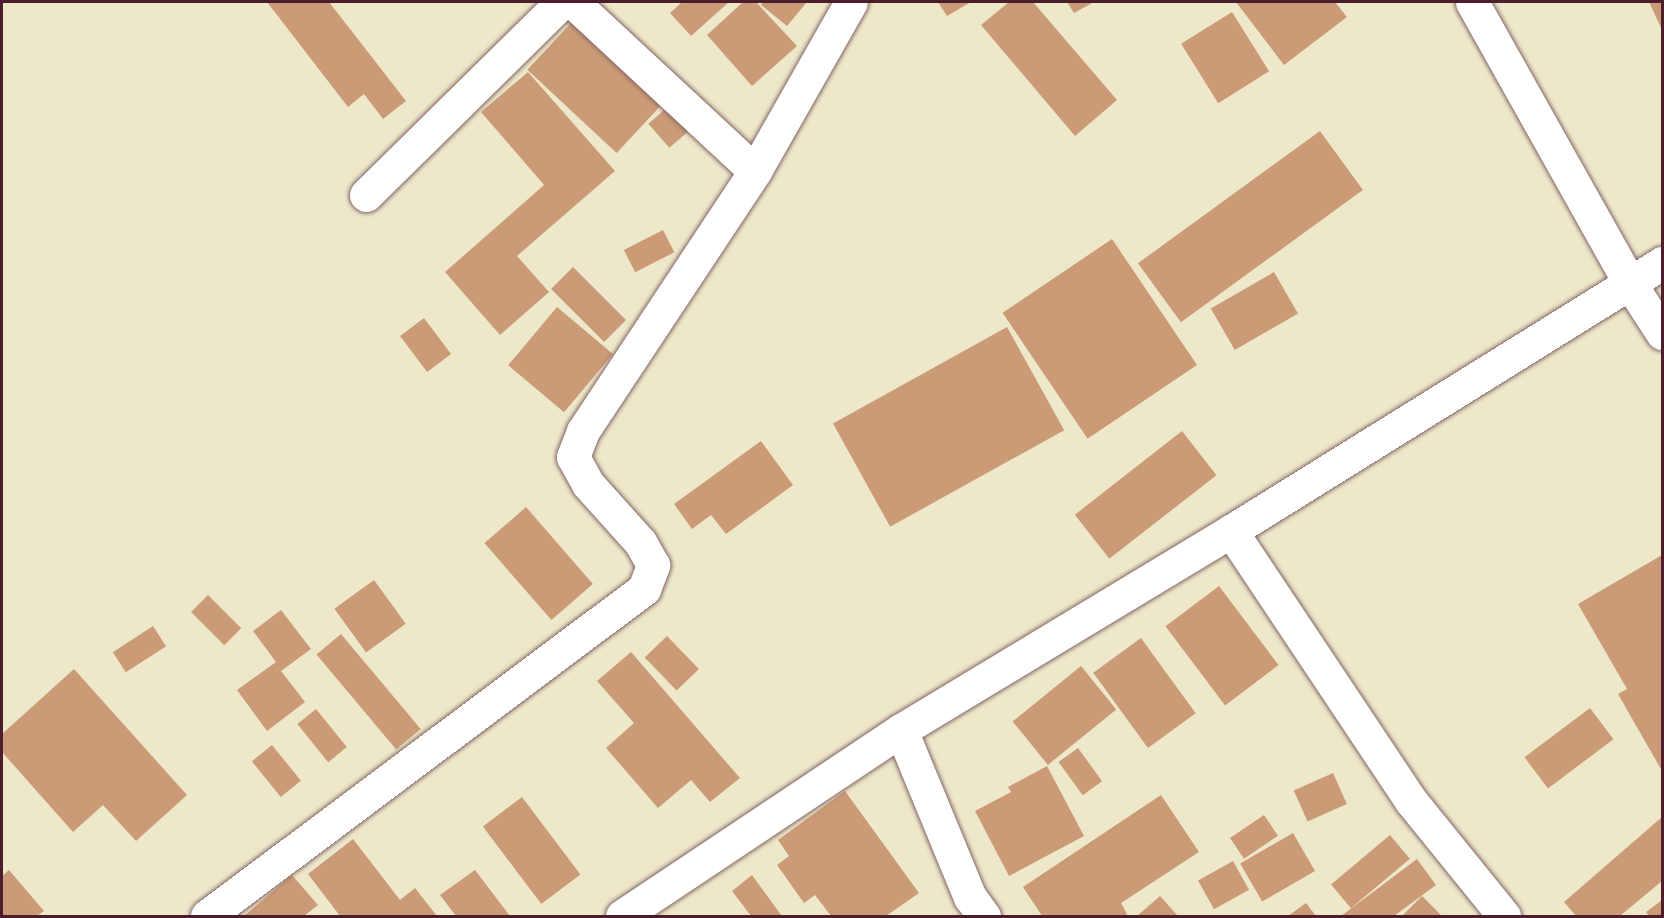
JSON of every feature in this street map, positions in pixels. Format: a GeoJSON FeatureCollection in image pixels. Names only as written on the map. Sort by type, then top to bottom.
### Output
{"type":"FeatureCollection","features":[{"type":"Feature","properties":{"kind":"street"},"geometry":{"type":"LineString","coordinates":[[366,195],[562,2]]}},
{"type":"Feature","properties":{"kind":"street"},"geometry":{"type":"LineString","coordinates":[[573,2],[755,171]]}},
{"type":"Feature","properties":{"kind":"street"},"geometry":{"type":"LineString","coordinates":[[207,916],[644,589],[653,565],[640,542],[588,484],[573,457],[583,431],[755,171],[851,2]]}},
{"type":"Feature","properties":{"kind":"street"},"geometry":{"type":"LineString","coordinates":[[1472,2],[1629,282],[1662,333]]}},
{"type":"Feature","properties":{"kind":"street"},"geometry":{"type":"LineString","coordinates":[[622,916],[901,730],[1231,531],[1662,263]]}},
{"type":"Feature","properties":{"kind":"street"},"geometry":{"type":"LineString","coordinates":[[1231,531],[1411,801],[1504,916]]}},
{"type":"Feature","properties":{"kind":"street"},"geometry":{"type":"LineString","coordinates":[[901,730],[970,897],[984,916]]}},
{"type":"Feature","properties":{"kind":"building"},"geometry":{"type":"Polygon","coordinates":[[[267,2],[329,2],[406,101],[383,119],[364,94],[348,107],[267,2]]]}},
{"type":"Feature","properties":{"kind":"building"},"geometry":{"type":"Polygon","coordinates":[[[682,2],[729,2],[691,36],[670,13],[682,2]]]}},
{"type":"Feature","properties":{"kind":"building"},"geometry":{"type":"Polygon","coordinates":[[[743,2],[756,2],[797,46],[752,86],[707,35],[743,2]]]}},
{"type":"Feature","properties":{"kind":"building"},"geometry":{"type":"Polygon","coordinates":[[[763,2],[807,2],[787,26],[761,5],[763,2]]]}},
{"type":"Feature","properties":{"kind":"building"},"geometry":{"type":"Polygon","coordinates":[[[938,2],[971,2],[947,16],[938,2]]]}},
{"type":"Feature","properties":{"kind":"building"},"geometry":{"type":"Polygon","coordinates":[[[1009,2],[1033,2],[1117,100],[1075,136],[981,25],[1009,2]]]}},
{"type":"Feature","properties":{"kind":"building"},"geometry":{"type":"Polygon","coordinates":[[[1067,2],[1094,2],[1074,13],[1067,2]]]}},
{"type":"Feature","properties":{"kind":"building"},"geometry":{"type":"Polygon","coordinates":[[[1236,2],[1335,2],[1347,17],[1284,65],[1236,2]]]}},
{"type":"Feature","properties":{"kind":"building"},"geometry":{"type":"Polygon","coordinates":[[[1649,2],[1662,2],[1662,30],[1649,2]]]}},
{"type":"Feature","properties":{"kind":"building"},"geometry":{"type":"Polygon","coordinates":[[[1232,12],[1269,71],[1218,103],[1181,44],[1232,12]]]}},
{"type":"Feature","properties":{"kind":"building"},"geometry":{"type":"Polygon","coordinates":[[[571,23],[660,106],[617,153],[527,70],[571,23]]]}},
{"type":"Feature","properties":{"kind":"building"},"geometry":{"type":"Polygon","coordinates":[[[528,72],[615,171],[517,256],[549,292],[500,335],[445,272],[544,185],[481,112],[528,72]]]}},
{"type":"Feature","properties":{"kind":"building"},"geometry":{"type":"Polygon","coordinates":[[[671,104],[692,128],[669,148],[648,124],[671,104]]]}},
{"type":"Feature","properties":{"kind":"building"},"geometry":{"type":"Polygon","coordinates":[[[1320,131],[1363,190],[1181,322],[1138,263],[1320,131]]]}},
{"type":"Feature","properties":{"kind":"building"},"geometry":{"type":"Polygon","coordinates":[[[663,230],[674,252],[635,272],[624,250],[663,230]]]}},
{"type":"Feature","properties":{"kind":"building"},"geometry":{"type":"Polygon","coordinates":[[[1112,239],[1197,365],[1088,439],[1003,313],[1112,239]]]}},
{"type":"Feature","properties":{"kind":"building"},"geometry":{"type":"Polygon","coordinates":[[[573,267],[626,320],[604,342],[551,289],[573,267]]]}},
{"type":"Feature","properties":{"kind":"building"},"geometry":{"type":"Polygon","coordinates":[[[1274,272],[1298,314],[1235,350],[1211,308],[1274,272]]]}},
{"type":"Feature","properties":{"kind":"building"},"geometry":{"type":"Polygon","coordinates":[[[557,307],[613,354],[564,412],[508,365],[557,307]]]}},
{"type":"Feature","properties":{"kind":"building"},"geometry":{"type":"Polygon","coordinates":[[[424,318],[451,354],[427,372],[400,336],[424,318]]]}},
{"type":"Feature","properties":{"kind":"building"},"geometry":{"type":"Polygon","coordinates":[[[1007,327],[1064,430],[890,527],[833,423],[1007,327]]]}},
{"type":"Feature","properties":{"kind":"building"},"geometry":{"type":"Polygon","coordinates":[[[1182,431],[1216,475],[1109,559],[1075,515],[1182,431]]]}},
{"type":"Feature","properties":{"kind":"building"},"geometry":{"type":"Polygon","coordinates":[[[761,441],[793,485],[726,534],[711,515],[692,529],[674,504],[761,441]]]}},
{"type":"Feature","properties":{"kind":"building"},"geometry":{"type":"Polygon","coordinates":[[[526,507],[593,584],[551,620],[484,543],[526,507]]]}},
{"type":"Feature","properties":{"kind":"building"},"geometry":{"type":"Polygon","coordinates":[[[1662,555],[1662,771],[1618,694],[1627,689],[1578,604],[1662,555]]]}},
{"type":"Feature","properties":{"kind":"building"},"geometry":{"type":"Polygon","coordinates":[[[374,580],[406,624],[366,652],[334,609],[374,580]]]}},
{"type":"Feature","properties":{"kind":"building"},"geometry":{"type":"Polygon","coordinates":[[[1219,586],[1279,665],[1225,705],[1165,626],[1219,586]]]}},
{"type":"Feature","properties":{"kind":"building"},"geometry":{"type":"Polygon","coordinates":[[[208,595],[241,628],[224,645],[191,612],[208,595]]]}},
{"type":"Feature","properties":{"kind":"building"},"geometry":{"type":"Polygon","coordinates":[[[281,610],[311,649],[281,671],[305,702],[267,731],[237,690],[276,662],[253,631],[281,610]]]}},
{"type":"Feature","properties":{"kind":"building"},"geometry":{"type":"Polygon","coordinates":[[[153,626],[166,646],[126,672],[113,652],[153,626]]]}},
{"type":"Feature","properties":{"kind":"building"},"geometry":{"type":"Polygon","coordinates":[[[341,634],[421,729],[396,750],[316,655],[341,634]]]}},
{"type":"Feature","properties":{"kind":"building"},"geometry":{"type":"Polygon","coordinates":[[[667,636],[699,669],[677,691],[645,658],[667,636]]]}},
{"type":"Feature","properties":{"kind":"building"},"geometry":{"type":"Polygon","coordinates":[[[1141,638],[1196,713],[1148,748],[1093,673],[1141,638]]]}},
{"type":"Feature","properties":{"kind":"building"},"geometry":{"type":"Polygon","coordinates":[[[631,652],[740,778],[710,802],[691,780],[658,808],[606,748],[634,723],[597,681],[631,652]]]}},
{"type":"Feature","properties":{"kind":"building"},"geometry":{"type":"Polygon","coordinates":[[[1081,666],[1116,710],[1048,765],[1013,721],[1081,666]]]}},
{"type":"Feature","properties":{"kind":"building"},"geometry":{"type":"Polygon","coordinates":[[[74,669],[187,795],[136,841],[103,805],[73,832],[2,752],[2,734],[74,669]]]}},
{"type":"Feature","properties":{"kind":"building"},"geometry":{"type":"Polygon","coordinates":[[[1590,708],[1613,739],[1548,788],[1525,757],[1590,708]]]}},
{"type":"Feature","properties":{"kind":"building"},"geometry":{"type":"Polygon","coordinates":[[[316,709],[347,747],[328,762],[297,724],[316,709]]]}},
{"type":"Feature","properties":{"kind":"building"},"geometry":{"type":"Polygon","coordinates":[[[272,745],[301,781],[281,797],[252,761],[272,745]]]}},
{"type":"Feature","properties":{"kind":"building"},"geometry":{"type":"Polygon","coordinates":[[[1078,748],[1102,781],[1083,795],[1059,762],[1078,748]]]}},
{"type":"Feature","properties":{"kind":"building"},"geometry":{"type":"Polygon","coordinates":[[[1047,766],[1084,836],[1009,876],[975,811],[1011,792],[1008,787],[1047,766]]]}},
{"type":"Feature","properties":{"kind":"building"},"geometry":{"type":"Polygon","coordinates":[[[1333,773],[1347,804],[1308,822],[1294,790],[1333,773]]]}},
{"type":"Feature","properties":{"kind":"building"},"geometry":{"type":"Polygon","coordinates":[[[845,791],[919,893],[886,916],[831,916],[815,895],[804,903],[777,865],[789,856],[778,840],[845,791]]]}},
{"type":"Feature","properties":{"kind":"building"},"geometry":{"type":"Polygon","coordinates":[[[1161,795],[1199,852],[1121,903],[1127,914],[1124,916],[1042,916],[1023,887],[1161,795]]]}},
{"type":"Feature","properties":{"kind":"building"},"geometry":{"type":"Polygon","coordinates":[[[522,797],[580,874],[541,904],[483,826],[522,797]]]}},
{"type":"Feature","properties":{"kind":"building"},"geometry":{"type":"Polygon","coordinates":[[[1264,815],[1278,836],[1244,859],[1230,838],[1264,815]]]}},
{"type":"Feature","properties":{"kind":"building"},"geometry":{"type":"Polygon","coordinates":[[[1662,817],[1662,881],[1620,916],[1576,916],[1564,902],[1662,817]]]}},
{"type":"Feature","properties":{"kind":"building"},"geometry":{"type":"Polygon","coordinates":[[[1293,833],[1315,871],[1262,902],[1240,864],[1293,833]]]}},
{"type":"Feature","properties":{"kind":"building"},"geometry":{"type":"Polygon","coordinates":[[[1390,835],[1410,859],[1351,908],[1331,884],[1390,835]]]}},
{"type":"Feature","properties":{"kind":"building"},"geometry":{"type":"Polygon","coordinates":[[[353,839],[400,900],[415,888],[437,916],[340,916],[308,874],[353,839]]]}},
{"type":"Feature","properties":{"kind":"building"},"geometry":{"type":"Polygon","coordinates":[[[1417,859],[1436,885],[1394,916],[1341,916],[1417,859]]]}},
{"type":"Feature","properties":{"kind":"building"},"geometry":{"type":"Polygon","coordinates":[[[1233,861],[1249,890],[1214,909],[1198,880],[1233,861]]]}},
{"type":"Feature","properties":{"kind":"building"},"geometry":{"type":"Polygon","coordinates":[[[9,870],[44,911],[37,916],[2,916],[2,876],[9,870]]]}},
{"type":"Feature","properties":{"kind":"building"},"geometry":{"type":"Polygon","coordinates":[[[475,870],[510,916],[456,916],[440,895],[475,870]]]}},
{"type":"Feature","properties":{"kind":"building"},"geometry":{"type":"Polygon","coordinates":[[[292,875],[318,905],[304,916],[244,916],[292,875]]]}},
{"type":"Feature","properties":{"kind":"building"},"geometry":{"type":"Polygon","coordinates":[[[752,875],[782,916],[751,916],[732,891],[752,875]]]}},
{"type":"Feature","properties":{"kind":"building"},"geometry":{"type":"Polygon","coordinates":[[[1160,896],[1178,916],[1137,916],[1160,896]]]}},
{"type":"Feature","properties":{"kind":"building"},"geometry":{"type":"Polygon","coordinates":[[[1422,896],[1442,916],[1402,916],[1422,896]]]}},
{"type":"Feature","properties":{"kind":"building"},"geometry":{"type":"Polygon","coordinates":[[[1662,900],[1662,916],[1649,916],[1646,912],[1662,900]]]}},
{"type":"Feature","properties":{"kind":"building"},"geometry":{"type":"Polygon","coordinates":[[[1306,903],[1316,916],[1288,916],[1306,903]]]}}]}
